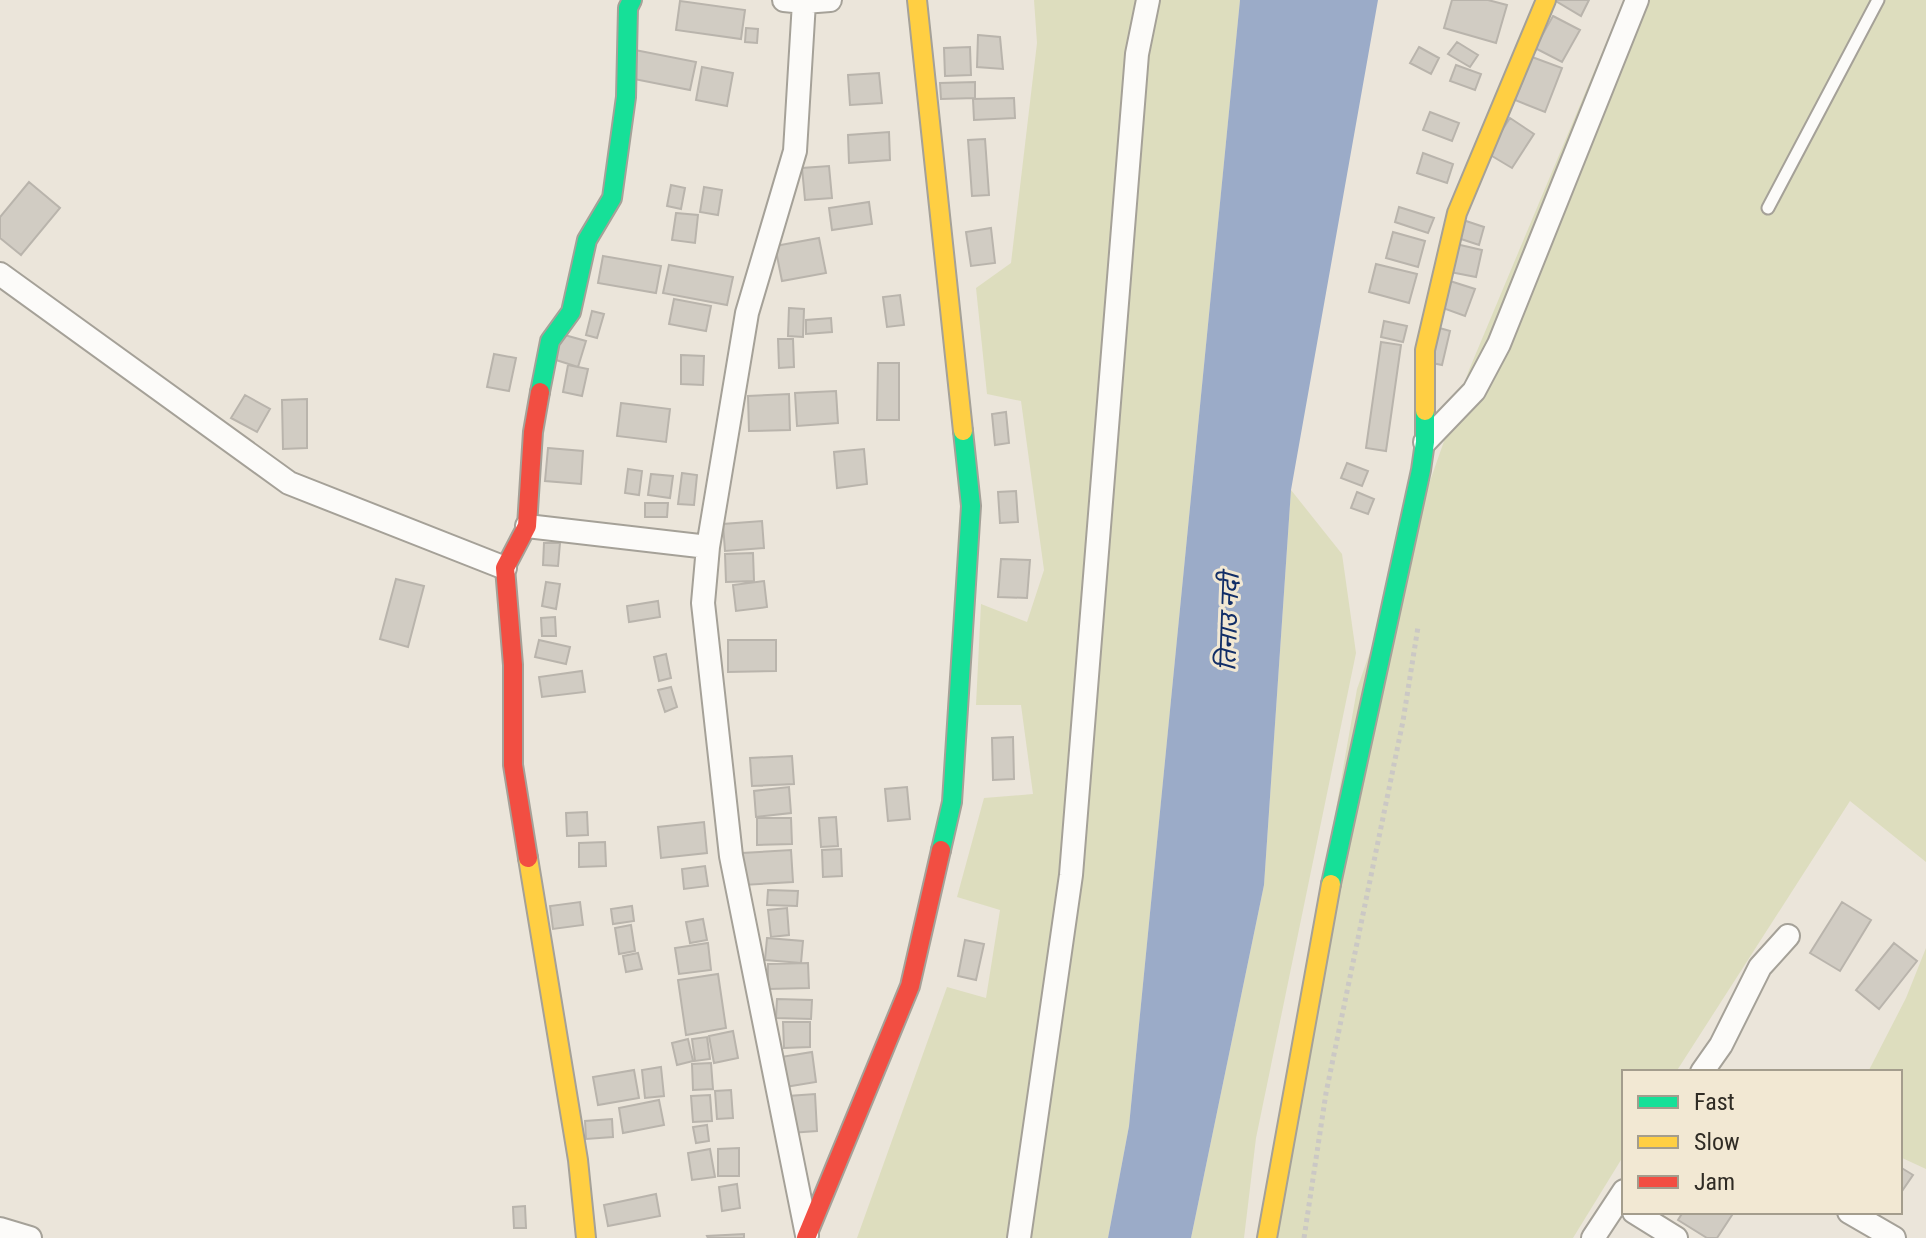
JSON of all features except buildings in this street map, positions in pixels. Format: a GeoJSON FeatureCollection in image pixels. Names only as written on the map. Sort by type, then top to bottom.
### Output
{"type":"FeatureCollection","features":[{"type":"Feature","properties":{"kind":"street"},"geometry":{"type":"LineString","coordinates":[[586,1238],[578,1160],[513,765],[513,665],[505,568],[527,526],[533,432],[550,341],[571,312],[587,240],[612,198],[626,97],[628,8],[632,0]]}},
{"type":"Feature","properties":{"kind":"street"},"geometry":{"type":"LineString","coordinates":[[807,1237],[731,856],[703,603],[708,547],[747,313],[795,151],[794,1],[830,0]]}},
{"type":"Feature","properties":{"kind":"street"},"geometry":{"type":"LineString","coordinates":[[807,1237],[910,986],[952,802],[971,506],[917,0]]}},
{"type":"Feature","properties":{"kind":"street"},"geometry":{"type":"LineString","coordinates":[[1019,1238],[1071,875],[1137,54],[1148,0]]}},
{"type":"Feature","properties":{"kind":"street"},"geometry":{"type":"LineString","coordinates":[[1267,1238],[1322,926],[1425,442],[1425,350],[1457,213],[1546,0]]}},
{"type":"Feature","properties":{"kind":"street"},"geometry":{"type":"LineString","coordinates":[[1425,442],[1474,391],[1499,344],[1637,0]]}},
{"type":"Feature","properties":{"kind":"street"},"geometry":{"type":"LineString","coordinates":[[0,274],[289,483],[505,568]]}},
{"type":"Feature","properties":{"kind":"street"},"geometry":{"type":"LineString","coordinates":[[527,526],[708,547]]}},
{"type":"Feature","properties":{"kind":"street"},"geometry":{"type":"LineString","coordinates":[[1703,1070],[1721,1045],[1760,967],[1788,936]]}},
{"type":"Feature","properties":{"kind":"street"},"geometry":{"type":"LineString","coordinates":[[1593,1238],[1622,1205]]}},
{"type":"Feature","properties":{"kind":"street"},"geometry":{"type":"LineString","coordinates":[[1642,1214],[1676,1238]]}},
{"type":"Feature","properties":{"kind":"street"},"geometry":{"type":"LineString","coordinates":[[1852,1214],[1894,1238]]}},
{"type":"Feature","properties":{"kind":"street"},"geometry":{"type":"LineString","coordinates":[[0,1229],[30,1238]]}},
{"type":"Feature","properties":{"kind":"lane"},"geometry":{"type":"LineString","coordinates":[[1768,208],[1878,0]]}},
{"type":"Feature","properties":{"kind":"path"},"geometry":{"type":"LineString","coordinates":[[1304,1238],[1326,1093],[1403,721],[1419,621]]}},
{"type":"Feature","properties":{"kind":"green space"},"geometry":{"type":"Polygon","coordinates":[[[1034,0],[1240,0],[1129,1126],[1108,1238],[857,1238],[947,987],[986,998],[1000,910],[957,897],[984,798],[1033,794],[1021,705],[976,705],[981,604],[1027,622],[1044,570],[1021,401],[987,394],[976,288],[1011,263],[1037,43],[1034,0]]]}},
{"type":"Feature","properties":{"kind":"green space"},"geometry":{"type":"Polygon","coordinates":[[[1624,0],[1926,0],[1926,862],[1850,801],[1677,1070],[1622,1070],[1622,1158],[1573,1238],[1261,1238],[1357,689],[1469,370],[1624,0]]]}},
{"type":"Feature","properties":{"kind":"green space"},"geometry":{"type":"Polygon","coordinates":[[[1291,490],[1342,554],[1356,653],[1256,1138],[1244,1238],[1191,1238],[1264,885],[1291,490]]]}},
{"type":"Feature","properties":{"kind":"green space"},"geometry":{"type":"Polygon","coordinates":[[[1926,948],[1926,1169],[1902,1158],[1902,1070],[1869,1070],[1906,998],[1926,948]]]}},
{"type":"Feature","properties":{"kind":"water","name":"तिनाउ नदी"},"geometry":{"type":"Polygon","coordinates":[[[1240,0],[1378,0],[1291,490],[1264,885],[1191,1238],[1108,1238],[1129,1126],[1240,0]]]}},
{"type":"Feature","properties":{"kind":"traffic: fast"},"geometry":{"type":"LineString","coordinates":[[540,392],[550,341],[571,312],[587,240],[612,198],[626,97],[628,8],[632,0]]}},
{"type":"Feature","properties":{"kind":"traffic: fast"},"geometry":{"type":"LineString","coordinates":[[1331,884],[1421,470],[1425,411]]}},
{"type":"Feature","properties":{"kind":"traffic: fast"},"geometry":{"type":"LineString","coordinates":[[941,850],[952,802],[971,506],[963,431]]}},
{"type":"Feature","properties":{"kind":"traffic: slow"},"geometry":{"type":"LineString","coordinates":[[917,0],[963,431]]}},
{"type":"Feature","properties":{"kind":"traffic: slow"},"geometry":{"type":"LineString","coordinates":[[1425,411],[1425,350],[1457,213],[1546,0]]}},
{"type":"Feature","properties":{"kind":"traffic: slow"},"geometry":{"type":"LineString","coordinates":[[528,858],[578,1160],[586,1238]]}},
{"type":"Feature","properties":{"kind":"traffic: slow"},"geometry":{"type":"LineString","coordinates":[[1267,1238],[1331,884]]}},
{"type":"Feature","properties":{"kind":"traffic: jam"},"geometry":{"type":"LineString","coordinates":[[528,858],[513,765],[513,665],[505,568],[527,526],[533,432],[540,392]]}},
{"type":"Feature","properties":{"kind":"traffic: jam"},"geometry":{"type":"LineString","coordinates":[[806,1238],[910,986],[941,850]]}}]}
